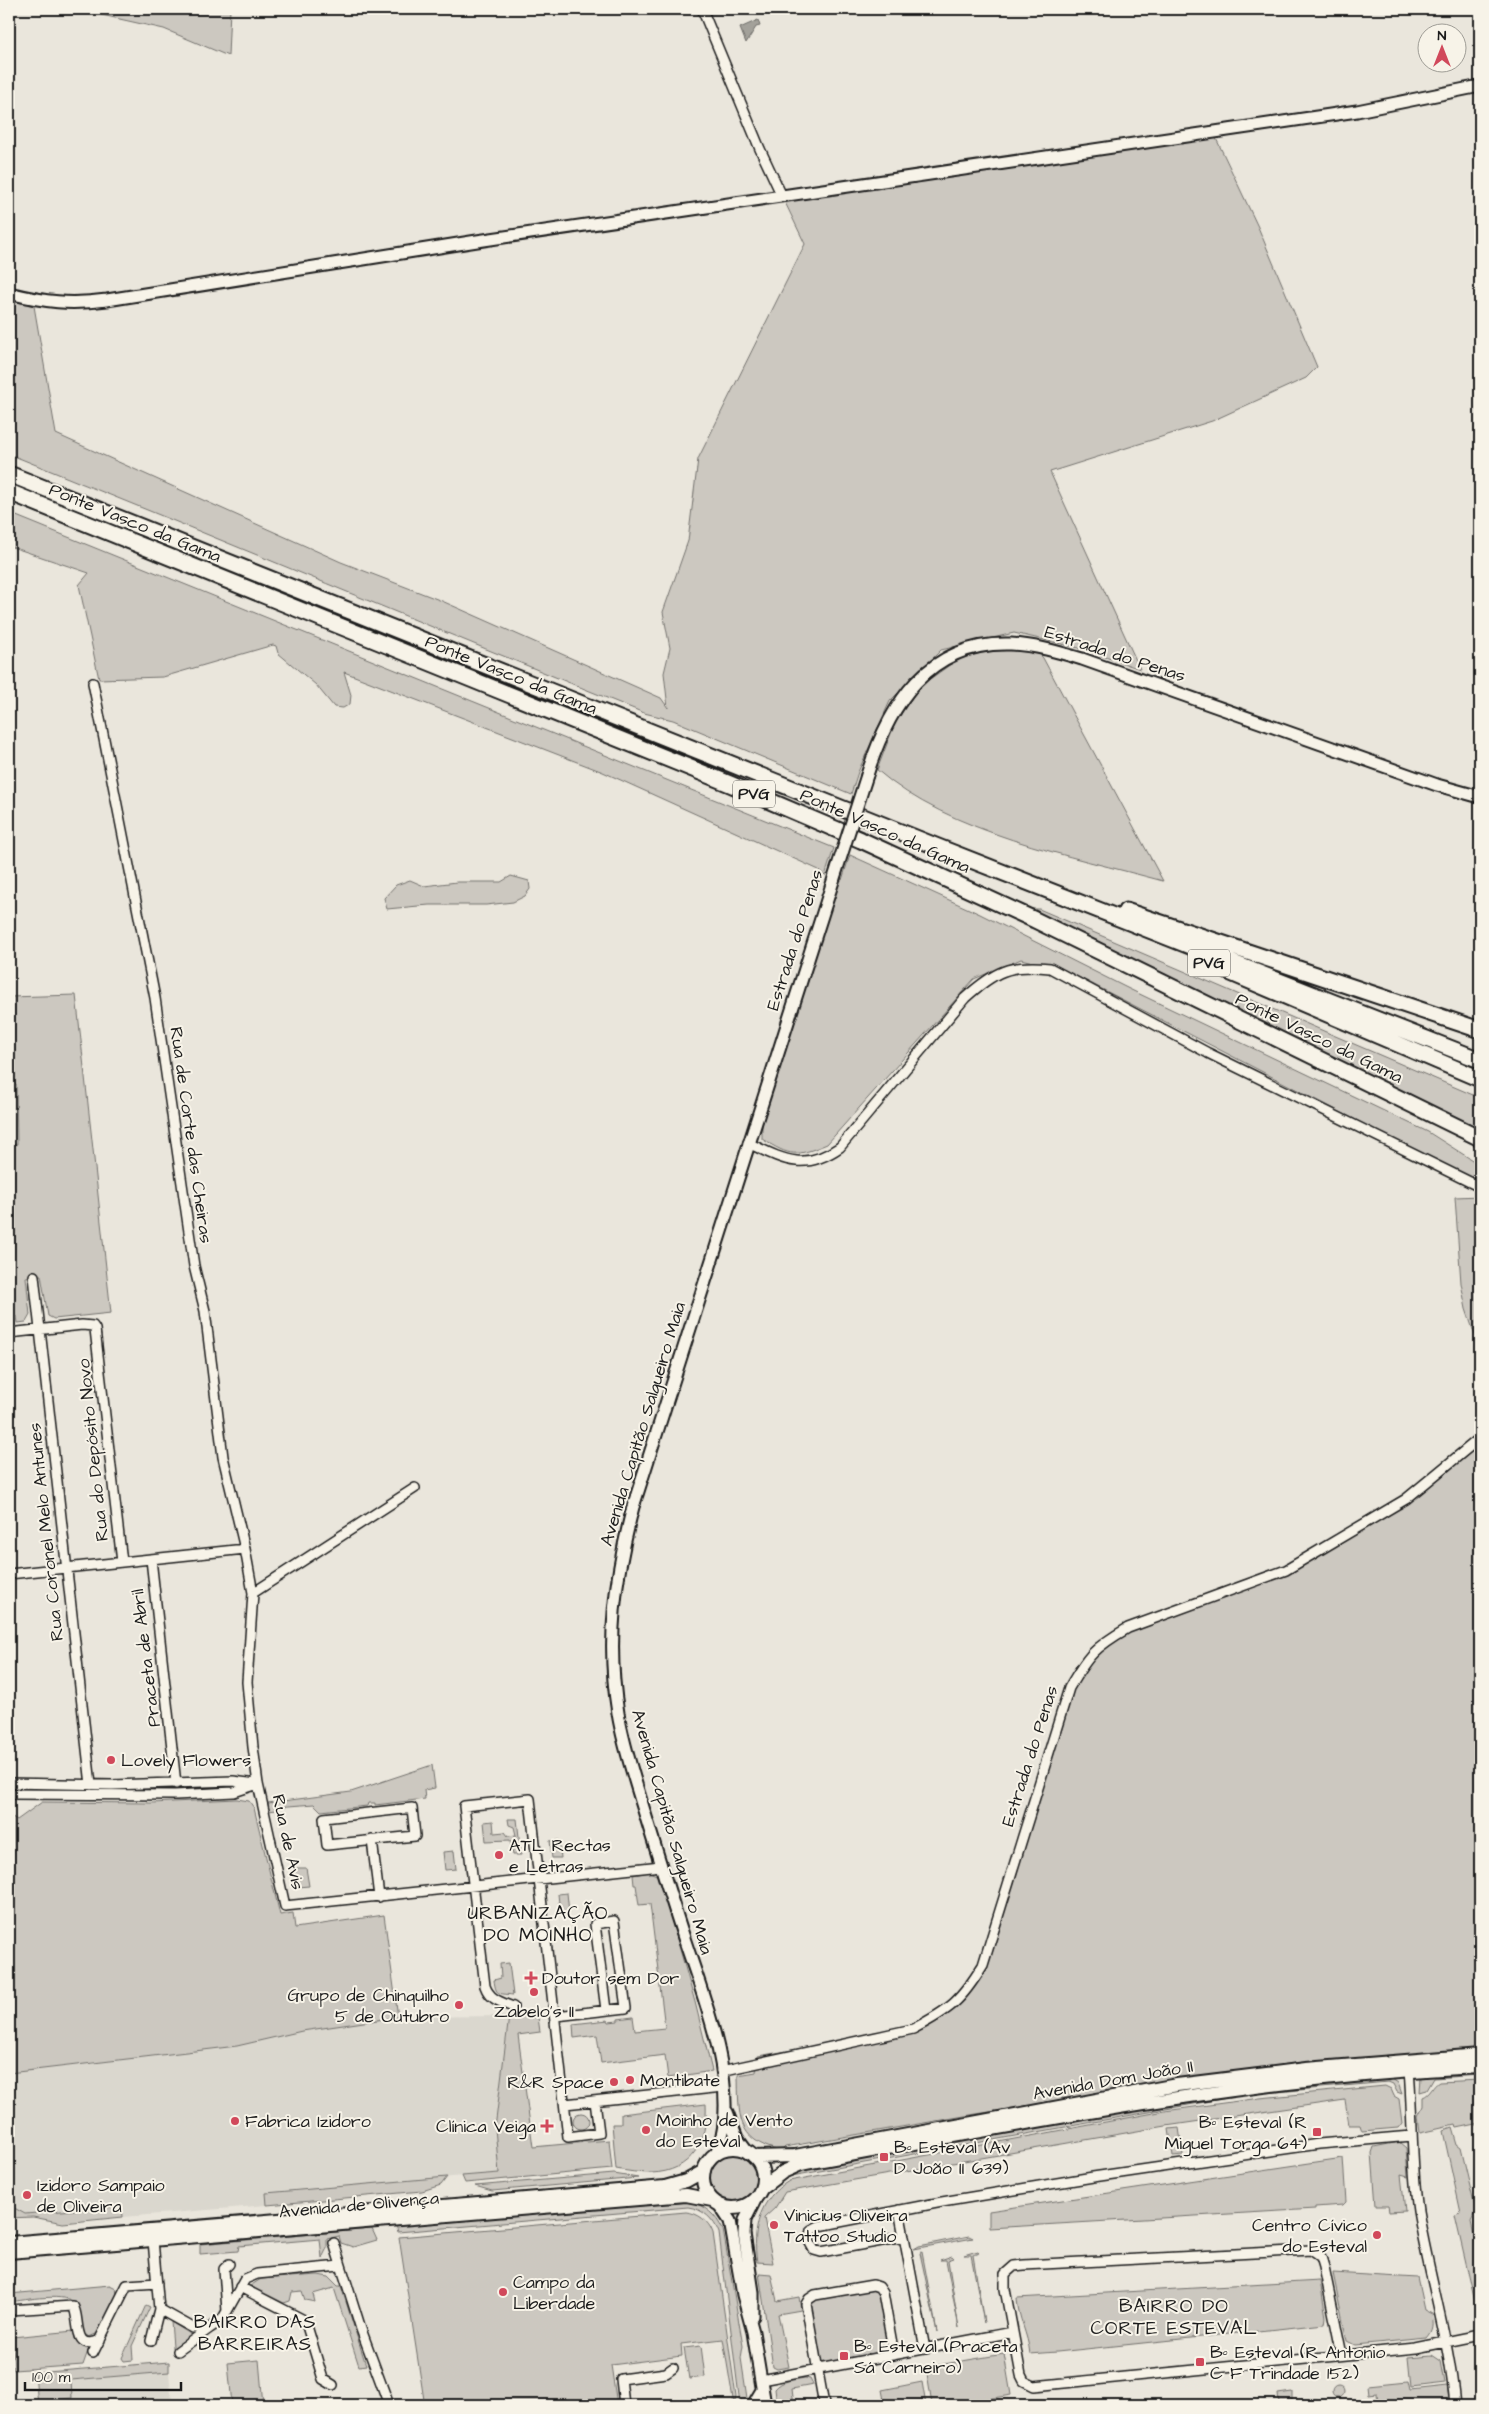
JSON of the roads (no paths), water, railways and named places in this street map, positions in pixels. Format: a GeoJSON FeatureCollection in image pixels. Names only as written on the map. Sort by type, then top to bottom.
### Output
{"type":"FeatureCollection","features":[{"type":"Feature","properties":{"kind":"highway","name":"Ponte Vasco da Gama"},"geometry":{"type":"LineString","coordinates":[[9,474],[938,848],[1480,1060]]}},
{"type":"Feature","properties":{"kind":"highway","name":"Ponte Vasco da Gama"},"geometry":{"type":"LineString","coordinates":[[9,492],[730,784],[861,840],[1035,920],[1480,1138]]}},
{"type":"Feature","properties":{"kind":"highway","name":"Ponte Vasco da Gama"},"geometry":{"type":"LineString","coordinates":[[938,848],[1480,1030]]}},
{"type":"Feature","properties":{"kind":"highway","name":"Ponte Vasco da Gama"},"geometry":{"type":"LineString","coordinates":[[938,848],[1480,1080]]}},
{"type":"Feature","properties":{"kind":"main road","name":"Avenida Dom João II"},"geometry":{"type":"LineString","coordinates":[[751,2155],[770,2158],[795,2156],[1223,2079],[1306,2069],[1480,2055]]}},
{"type":"Feature","properties":{"kind":"main road","name":"Avenida Dom João II"},"geometry":{"type":"LineString","coordinates":[[759,2193],[774,2177],[801,2164],[1006,2127],[1190,2096],[1306,2080],[1409,2070],[1480,2067]]}},
{"type":"Feature","properties":{"kind":"main road"},"geometry":{"type":"LineString","coordinates":[[735,2148],[751,2155],[762,2171],[759,2193],[741,2207],[731,2208],[716,2203],[704,2186],[704,2170],[716,2154],[735,2148]]}},
{"type":"Feature","properties":{"kind":"main road","name":"Avenida de Olivença"},"geometry":{"type":"LineString","coordinates":[[9,2243],[664,2187],[686,2182],[704,2170]]}},
{"type":"Feature","properties":{"kind":"main road","name":"Avenida de Olivença"},"geometry":{"type":"LineString","coordinates":[[9,2252],[686,2195],[716,2203]]}},
{"type":"Feature","properties":{"kind":"street"},"geometry":{"type":"LineString","coordinates":[[702,9],[760,149],[782,196]]}},
{"type":"Feature","properties":{"kind":"street"},"geometry":{"type":"LineString","coordinates":[[9,293],[53,303],[99,301],[477,241],[1357,111],[1480,86]]}},
{"type":"Feature","properties":{"kind":"street","name":"Estrada do Penas"},"geometry":{"type":"LineString","coordinates":[[706,1276],[878,740],[903,696],[917,679],[934,665],[954,655],[982,646],[1010,644],[1050,649],[1437,785],[1480,797]]}},
{"type":"Feature","properties":{"kind":"street","name":"Rua de Corte das Cheiras"},"geometry":{"type":"LineString","coordinates":[[93,683],[155,998],[194,1266],[205,1311],[223,1457],[245,1549],[253,1593]]}},
{"type":"Feature","properties":{"kind":"street"},"geometry":{"type":"LineString","coordinates":[[748,1144],[791,1161],[807,1162],[824,1158],[840,1148],[965,998],[986,979],[1005,970],[1026,966],[1050,968],[1208,1052],[1480,1188]]}},
{"type":"Feature","properties":{"kind":"street","name":"Rua Coronel Melo Antunes"},"geometry":{"type":"LineString","coordinates":[[34,1276],[90,1785]]}},
{"type":"Feature","properties":{"kind":"street","name":"Avenida Capitão Salgueiro Maia"},"geometry":{"type":"LineString","coordinates":[[706,1276],[633,1507],[616,1583],[611,1626],[613,1672],[618,1713],[626,1752],[696,1973],[722,2072],[725,2107],[722,2137],[716,2154]]}},
{"type":"Feature","properties":{"kind":"street","name":"Rua do Depósito Novo"},"geometry":{"type":"LineString","coordinates":[[40,1329],[87,1324],[93,1326],[97,1334],[122,1562]]}},
{"type":"Feature","properties":{"kind":"street"},"geometry":{"type":"LineString","coordinates":[[9,1333],[40,1329]]}},
{"type":"Feature","properties":{"kind":"street","name":"Estrada do Penas"},"geometry":{"type":"LineString","coordinates":[[722,2072],[913,2029],[942,2014],[965,1993],[983,1965],[1069,1688],[1085,1659],[1105,1641],[1128,1628],[1286,1570],[1406,1499],[1480,1438]]}},
{"type":"Feature","properties":{"kind":"street"},"geometry":{"type":"LineString","coordinates":[[253,1593],[415,1488]]}},
{"type":"Feature","properties":{"kind":"street"},"geometry":{"type":"LineString","coordinates":[[9,1574],[245,1549]]}},
{"type":"Feature","properties":{"kind":"street","name":"Praceta de Abril"},"geometry":{"type":"LineString","coordinates":[[151,1559],[176,1784]]}},
{"type":"Feature","properties":{"kind":"street","name":"Rua de Avis"},"geometry":{"type":"LineString","coordinates":[[253,1593],[247,1682],[258,1784],[285,1906],[379,1897]]}},
{"type":"Feature","properties":{"kind":"street"},"geometry":{"type":"LineString","coordinates":[[9,1782],[90,1785],[233,1781],[258,1784]]}},
{"type":"Feature","properties":{"kind":"street"},"geometry":{"type":"LineString","coordinates":[[9,1794],[175,1795],[234,1792],[258,1784]]}},
{"type":"Feature","properties":{"kind":"street"},"geometry":{"type":"LineString","coordinates":[[514,2006],[495,2001],[490,1997],[485,1986],[464,1806],[530,1799],[556,2016],[568,2137],[599,2133],[595,2101]]}},
{"type":"Feature","properties":{"kind":"street"},"geometry":{"type":"LineString","coordinates":[[412,1808],[415,1836],[372,1840],[327,1845],[324,1818],[412,1808]]}},
{"type":"Feature","properties":{"kind":"street"},"geometry":{"type":"LineString","coordinates":[[372,1840],[379,1897],[474,1885],[661,1866]]}},
{"type":"Feature","properties":{"kind":"street"},"geometry":{"type":"LineString","coordinates":[[556,2016],[626,2008],[614,1921],[595,1924],[606,2010]]}},
{"type":"Feature","properties":{"kind":"street"},"geometry":{"type":"LineString","coordinates":[[1409,2070],[1411,2136],[1420,2217],[1446,2342],[1456,2405]]}},
{"type":"Feature","properties":{"kind":"street"},"geometry":{"type":"LineString","coordinates":[[565,2104],[723,2086]]}},
{"type":"Feature","properties":{"kind":"street","name":"Avenida Capitão Salgueiro Maia"},"geometry":{"type":"LineString","coordinates":[[725,2107],[734,2131],[751,2155]]}},
{"type":"Feature","properties":{"kind":"street"},"geometry":{"type":"LineString","coordinates":[[904,2237],[821,2252],[811,2247],[810,2234],[814,2228],[899,2210],[1001,2192],[1358,2139],[1411,2136]]}},
{"type":"Feature","properties":{"kind":"street"},"geometry":{"type":"LineString","coordinates":[[753,2332],[753,2292],[744,2234],[745,2220],[759,2193]]}},
{"type":"Feature","properties":{"kind":"street"},"geometry":{"type":"LineString","coordinates":[[716,2203],[730,2221],[743,2294],[753,2332],[765,2405]]}},
{"type":"Feature","properties":{"kind":"street"},"geometry":{"type":"LineString","coordinates":[[899,2210],[925,2350]]}},
{"type":"Feature","properties":{"kind":"street"},"geometry":{"type":"LineString","coordinates":[[151,2342],[159,2309],[153,2240]]}},
{"type":"Feature","properties":{"kind":"street"},"geometry":{"type":"LineString","coordinates":[[334,2243],[373,2365],[389,2405]]}},
{"type":"Feature","properties":{"kind":"street"},"geometry":{"type":"LineString","coordinates":[[1342,2355],[1321,2257],[1316,2252],[1305,2249],[1014,2266],[1008,2270],[1004,2281],[1021,2375],[1024,2381],[1034,2386],[1342,2355],[1446,2342],[1480,2335]]}},
{"type":"Feature","properties":{"kind":"street"},"geometry":{"type":"LineString","coordinates":[[227,2312],[224,2269],[228,2264]]}},
{"type":"Feature","properties":{"kind":"street"},"geometry":{"type":"LineString","coordinates":[[178,2351],[222,2320],[245,2280],[257,2274],[340,2266]]}},
{"type":"Feature","properties":{"kind":"street"},"geometry":{"type":"LineString","coordinates":[[93,2353],[127,2285],[157,2283]]}},
{"type":"Feature","properties":{"kind":"street"},"geometry":{"type":"LineString","coordinates":[[824,2405],[806,2304],[809,2299],[815,2295],[873,2285],[879,2287],[883,2293],[894,2355]]}},
{"type":"Feature","properties":{"kind":"street"},"geometry":{"type":"LineString","coordinates":[[240,2288],[302,2319],[307,2326],[323,2378],[333,2385]]}},
{"type":"Feature","properties":{"kind":"street"},"geometry":{"type":"LineString","coordinates":[[9,2310],[72,2306],[76,2310],[78,2334],[84,2341],[93,2343],[100,2340]]}},
{"type":"Feature","properties":{"kind":"street"},"geometry":{"type":"LineString","coordinates":[[159,2309],[193,2328],[210,2328]]}},
{"type":"Feature","properties":{"kind":"street"},"geometry":{"type":"LineString","coordinates":[[753,2405],[762,2385],[818,2369],[1013,2332]]}},
{"type":"Feature","properties":{"kind":"street"},"geometry":{"type":"LineString","coordinates":[[624,2405],[621,2379],[666,2373],[672,2368]]}},
{"type":"Feature","properties":{"kind":"place","name":"Lovely Flowers"},"geometry":{"type":"Point","coordinates":[111,1760]}},
{"type":"Feature","properties":{"kind":"place","name":"ATL Rectas e Letras"},"geometry":{"type":"Point","coordinates":[499,1855]}},
{"type":"Feature","properties":{"kind":"place","name":"Doutor sem Dor"},"geometry":{"type":"Point","coordinates":[531,1978]}},
{"type":"Feature","properties":{"kind":"place","name":"Zabelo's II"},"geometry":{"type":"Point","coordinates":[534,1992]}},
{"type":"Feature","properties":{"kind":"place","name":"Grupo de Chinquilho 5 de Outubro"},"geometry":{"type":"Point","coordinates":[459,2005]}},
{"type":"Feature","properties":{"kind":"place","name":"Montibate"},"geometry":{"type":"Point","coordinates":[630,2080]}},
{"type":"Feature","properties":{"kind":"place","name":"R&R Space"},"geometry":{"type":"Point","coordinates":[614,2082]}},
{"type":"Feature","properties":{"kind":"place","name":"Fabrica Izidoro"},"geometry":{"type":"Point","coordinates":[235,2121]}},
{"type":"Feature","properties":{"kind":"place","name":"Clínica Veiga"},"geometry":{"type":"Point","coordinates":[547,2126]}},
{"type":"Feature","properties":{"kind":"place","name":"Moinho de Vento do Esteval"},"geometry":{"type":"Point","coordinates":[646,2130]}},
{"type":"Feature","properties":{"kind":"place","name":"Bº Esteval (R Miguel Torga 64)"},"geometry":{"type":"Point","coordinates":[1317,2132]}},
{"type":"Feature","properties":{"kind":"place","name":"Bº Esteval (Av D João II 639)"},"geometry":{"type":"Point","coordinates":[884,2157]}},
{"type":"Feature","properties":{"kind":"place","name":"Izidoro Sampaio de Oliveira"},"geometry":{"type":"Point","coordinates":[27,2195]}},
{"type":"Feature","properties":{"kind":"place","name":"Vinicius Oliveira Tattoo Studio"},"geometry":{"type":"Point","coordinates":[774,2225]}},
{"type":"Feature","properties":{"kind":"place","name":"Centro Cívico do Esteval"},"geometry":{"type":"Point","coordinates":[1377,2235]}},
{"type":"Feature","properties":{"kind":"place","name":"Campo da Liberdade"},"geometry":{"type":"Point","coordinates":[503,2292]}},
{"type":"Feature","properties":{"kind":"place","name":"Bº Esteval (Praceta Sá Carneiro)"},"geometry":{"type":"Point","coordinates":[844,2356]}},
{"type":"Feature","properties":{"kind":"place","name":"Bº Esteval (R Antonio C F Trindade 152)"},"geometry":{"type":"Point","coordinates":[1200,2362]}},
{"type":"Feature","properties":{"kind":"district","name":"URBANIZAÇÃO DO MOINHO"},"geometry":{"type":"Point","coordinates":[538,1924]}},
{"type":"Feature","properties":{"kind":"district","name":"BAIRRO DO CORTE ESTEVAL"},"geometry":{"type":"Point","coordinates":[1174,2317]}},
{"type":"Feature","properties":{"kind":"district","name":"BAIRRO DAS BARREIRAS"},"geometry":{"type":"Point","coordinates":[255,2333]}}]}
